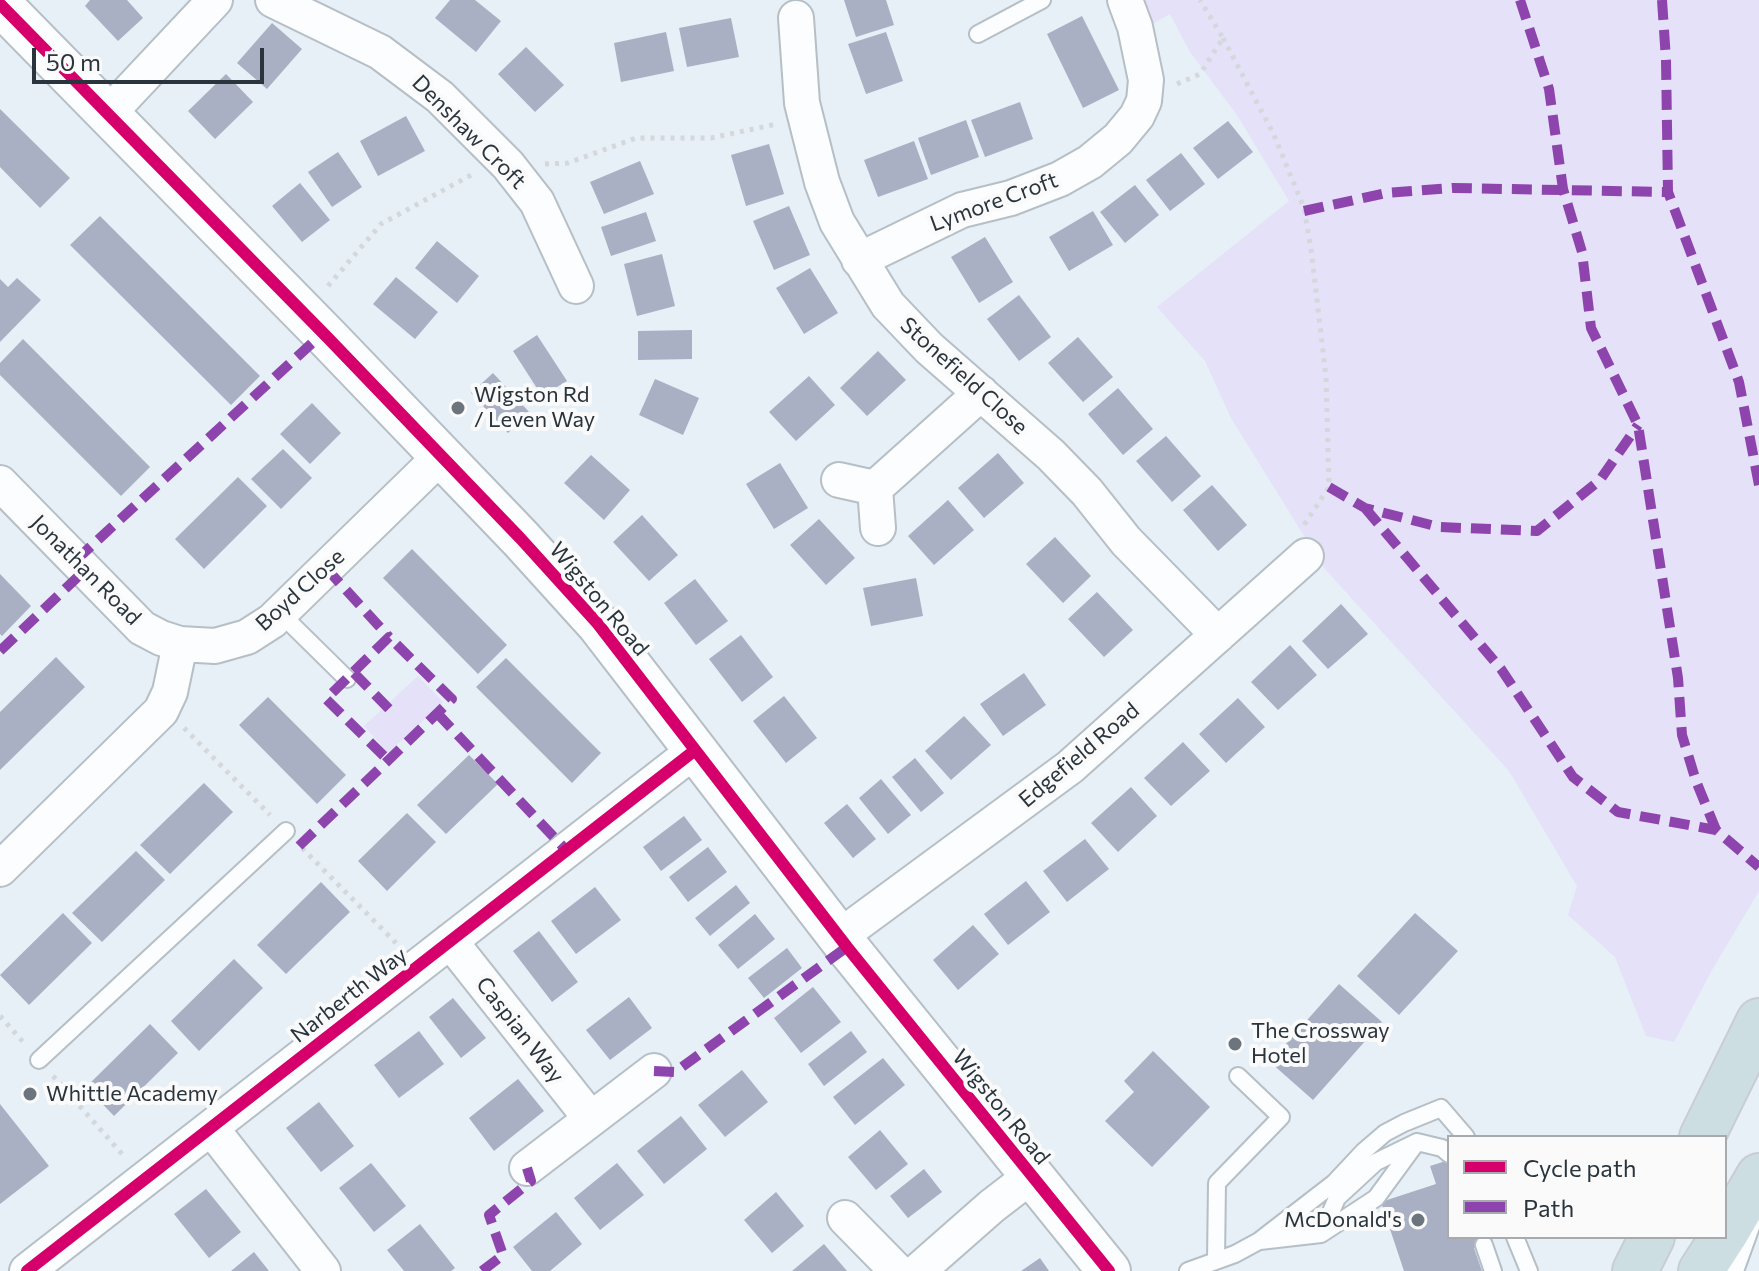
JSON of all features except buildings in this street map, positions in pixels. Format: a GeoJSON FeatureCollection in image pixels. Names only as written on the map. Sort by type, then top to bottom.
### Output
{"type":"FeatureCollection","features":[{"type":"Feature","properties":{"kind":"highway"},"geometry":{"type":"LineString","coordinates":[[1703,1135],[1759,1021]]}},
{"type":"Feature","properties":{"kind":"highway"},"geometry":{"type":"LineString","coordinates":[[1727,1230],[1759,1176]]}},
{"type":"Feature","properties":{"kind":"highway"},"geometry":{"type":"LineString","coordinates":[[1635,1271],[1651,1239]]}},
{"type":"Feature","properties":{"kind":"highway"},"geometry":{"type":"LineString","coordinates":[[1701,1271],[1721,1239]]}},
{"type":"Feature","properties":{"kind":"street"},"geometry":{"type":"LineString","coordinates":[[108,114],[215,0]]}},
{"type":"Feature","properties":{"kind":"street","name":"Denshaw Croft"},"geometry":{"type":"LineString","coordinates":[[273,0],[380,52],[440,97],[508,165],[537,202],[576,286]]}},
{"type":"Feature","properties":{"kind":"street"},"geometry":{"type":"LineString","coordinates":[[1125,0],[1141,52],[1146,80],[1144,101]]}},
{"type":"Feature","properties":{"kind":"street","name":"Wigston Road"},"geometry":{"type":"LineString","coordinates":[[0,4],[441,456],[598,624],[839,937],[1109,1271]]}},
{"type":"Feature","properties":{"kind":"street","name":"Stonefield Close"},"geometry":{"type":"LineString","coordinates":[[796,18],[802,103],[822,182],[837,222],[888,305],[929,348],[1017,423],[1078,482],[1126,541],[1218,635]]}},
{"type":"Feature","properties":{"kind":"street","name":"Lymore Croft"},"geometry":{"type":"LineString","coordinates":[[859,260],[962,210],[1011,198],[1060,179],[1090,162],[1118,139],[1137,116],[1144,101]]}},
{"type":"Feature","properties":{"kind":"street"},"geometry":{"type":"LineString","coordinates":[[875,488],[981,393]]}},
{"type":"Feature","properties":{"kind":"street","name":"Boyd Close"},"geometry":{"type":"LineString","coordinates":[[180,644],[215,646],[247,637],[280,613],[441,456]]}},
{"type":"Feature","properties":{"kind":"street"},"geometry":{"type":"LineString","coordinates":[[839,480],[875,488]]}},
{"type":"Feature","properties":{"kind":"street","name":"Jonathan Road"},"geometry":{"type":"LineString","coordinates":[[0,483],[142,628],[180,644]]}},
{"type":"Feature","properties":{"kind":"street"},"geometry":{"type":"LineString","coordinates":[[875,488],[878,528]]}},
{"type":"Feature","properties":{"kind":"street","name":"Edgefield Road"},"geometry":{"type":"LineString","coordinates":[[839,937],[1070,767],[1306,556]]}},
{"type":"Feature","properties":{"kind":"street"},"geometry":{"type":"LineString","coordinates":[[0,869],[161,711],[170,692],[180,644]]}},
{"type":"Feature","properties":{"kind":"street","name":"Narberth Way"},"geometry":{"type":"LineString","coordinates":[[27,1271],[694,751]]}},
{"type":"Feature","properties":{"kind":"street","name":"Caspian Way"},"geometry":{"type":"LineString","coordinates":[[450,941],[591,1119]]}},
{"type":"Feature","properties":{"kind":"street"},"geometry":{"type":"LineString","coordinates":[[527,1168],[654,1071]]}},
{"type":"Feature","properties":{"kind":"street"},"geometry":{"type":"LineString","coordinates":[[211,1128],[323,1271]]}},
{"type":"Feature","properties":{"kind":"street"},"geometry":{"type":"LineString","coordinates":[[918,1271],[1031,1176]]}},
{"type":"Feature","properties":{"kind":"street"},"geometry":{"type":"LineString","coordinates":[[845,1218],[897,1271]]}},
{"type":"Feature","properties":{"kind":"lane"},"geometry":{"type":"LineString","coordinates":[[978,34],[1042,0]]}},
{"type":"Feature","properties":{"kind":"lane"},"geometry":{"type":"LineString","coordinates":[[280,613],[347,679]]}},
{"type":"Feature","properties":{"kind":"lane"},"geometry":{"type":"LineString","coordinates":[[39,1060],[286,831]]}},
{"type":"Feature","properties":{"kind":"lane"},"geometry":{"type":"LineString","coordinates":[[1216,1260],[1214,1221],[1217,1183],[1281,1117],[1238,1076]]}},
{"type":"Feature","properties":{"kind":"lane"},"geometry":{"type":"LineString","coordinates":[[1188,1271],[1235,1254],[1259,1241],[1334,1183],[1385,1133],[1404,1123],[1441,1108],[1464,1135]]}},
{"type":"Feature","properties":{"kind":"lane"},"geometry":{"type":"LineString","coordinates":[[1259,1241],[1321,1234],[1376,1198],[1417,1142]]}},
{"type":"Feature","properties":{"kind":"lane"},"geometry":{"type":"LineString","coordinates":[[1321,1234],[1337,1198],[1376,1162],[1417,1142],[1442,1148],[1447,1152]]}},
{"type":"Feature","properties":{"kind":"lane"},"geometry":{"type":"LineString","coordinates":[[1735,1271],[1759,1204]]}},
{"type":"Feature","properties":{"kind":"lane"},"geometry":{"type":"LineString","coordinates":[[1516,1239],[1529,1271]]}},
{"type":"Feature","properties":{"kind":"lane"},"geometry":{"type":"LineString","coordinates":[[1484,1245],[1493,1271]]}},
{"type":"Feature","properties":{"kind":"lane"},"geometry":{"type":"LineString","coordinates":[[1235,1254],[1241,1271]]}},
{"type":"Feature","properties":{"kind":"path"},"geometry":{"type":"LineString","coordinates":[[1200,0],[1274,135],[1304,208],[1326,377],[1329,487],[1301,530],[1306,556]]}},
{"type":"Feature","properties":{"kind":"path"},"geometry":{"type":"LineString","coordinates":[[1144,101],[1200,74],[1223,38]]}},
{"type":"Feature","properties":{"kind":"path"},"geometry":{"type":"LineString","coordinates":[[0,1016],[145,1180]]}},
{"type":"Feature","properties":{"kind":"shaded area"},"geometry":{"type":"Polygon","coordinates":[[[1140,0],[1759,0],[1759,891],[1674,1042],[1646,1036],[1615,957],[1568,915],[1577,886],[1509,771],[1324,568],[1231,418],[1205,361],[1157,307],[1289,201],[1237,115],[1190,52],[1170,14],[1149,26],[1140,0]]]}},
{"type":"Feature","properties":{"kind":"shaded area"},"geometry":{"type":"Polygon","coordinates":[[[418,676],[443,702],[388,753],[364,726],[418,676]]]}},
{"type":"Feature","properties":{"kind":"marked path"},"geometry":{"type":"LineString","coordinates":[[1520,0],[1549,89],[1563,189],[1582,252],[1591,328],[1638,425],[1678,678],[1682,735],[1716,830]]}},
{"type":"Feature","properties":{"kind":"marked path"},"geometry":{"type":"LineString","coordinates":[[1662,0],[1668,192],[1739,382],[1759,485]]}},
{"type":"Feature","properties":{"kind":"marked path"},"geometry":{"type":"LineString","coordinates":[[1304,211],[1386,193],[1453,188],[1668,192]]}},
{"type":"Feature","properties":{"kind":"marked path"},"geometry":{"type":"LineString","coordinates":[[76,560],[323,333]]}},
{"type":"Feature","properties":{"kind":"marked path"},"geometry":{"type":"LineString","coordinates":[[1329,487],[1365,508],[1439,527],[1537,531],[1600,480],[1638,425]]}},
{"type":"Feature","properties":{"kind":"marked path"},"geometry":{"type":"LineString","coordinates":[[1365,508],[1501,669],[1573,777],[1618,812],[1716,830],[1759,867]]}},
{"type":"Feature","properties":{"kind":"marked path"},"geometry":{"type":"LineString","coordinates":[[326,568],[389,637]]}},
{"type":"Feature","properties":{"kind":"marked path"},"geometry":{"type":"LineString","coordinates":[[0,651],[85,570]]}},
{"type":"Feature","properties":{"kind":"marked path"},"geometry":{"type":"LineString","coordinates":[[299,846],[452,699],[389,637],[326,699],[388,760]]}},
{"type":"Feature","properties":{"kind":"marked path"},"geometry":{"type":"LineString","coordinates":[[354,673],[392,712]]}},
{"type":"Feature","properties":{"kind":"marked path"},"geometry":{"type":"LineString","coordinates":[[437,713],[566,850]]}},
{"type":"Feature","properties":{"kind":"marked path"},"geometry":{"type":"LineString","coordinates":[[654,1071],[675,1072],[847,947]]}},
{"type":"Feature","properties":{"kind":"marked path"},"geometry":{"type":"LineString","coordinates":[[482,1271],[503,1255],[489,1215],[531,1181],[527,1168]]}},
{"type":"Feature","properties":{"kind":"cycle path"},"geometry":{"type":"LineString","coordinates":[[0,4],[328,338],[598,624],[847,947],[1109,1271]]}},
{"type":"Feature","properties":{"kind":"cycle path"},"geometry":{"type":"LineString","coordinates":[[27,1271],[694,751]]}},
{"type":"Feature","properties":{"kind":"place","name":"Wigston Rd / Leven Way"},"geometry":{"type":"Point","coordinates":[458,408]}},
{"type":"Feature","properties":{"kind":"place","name":"The Crossway Hotel"},"geometry":{"type":"Point","coordinates":[1235,1044]}},
{"type":"Feature","properties":{"kind":"place","name":"Whittle Academy"},"geometry":{"type":"Point","coordinates":[30,1094]}},
{"type":"Feature","properties":{"kind":"place","name":"McDonald's"},"geometry":{"type":"Point","coordinates":[1418,1220]}}]}
